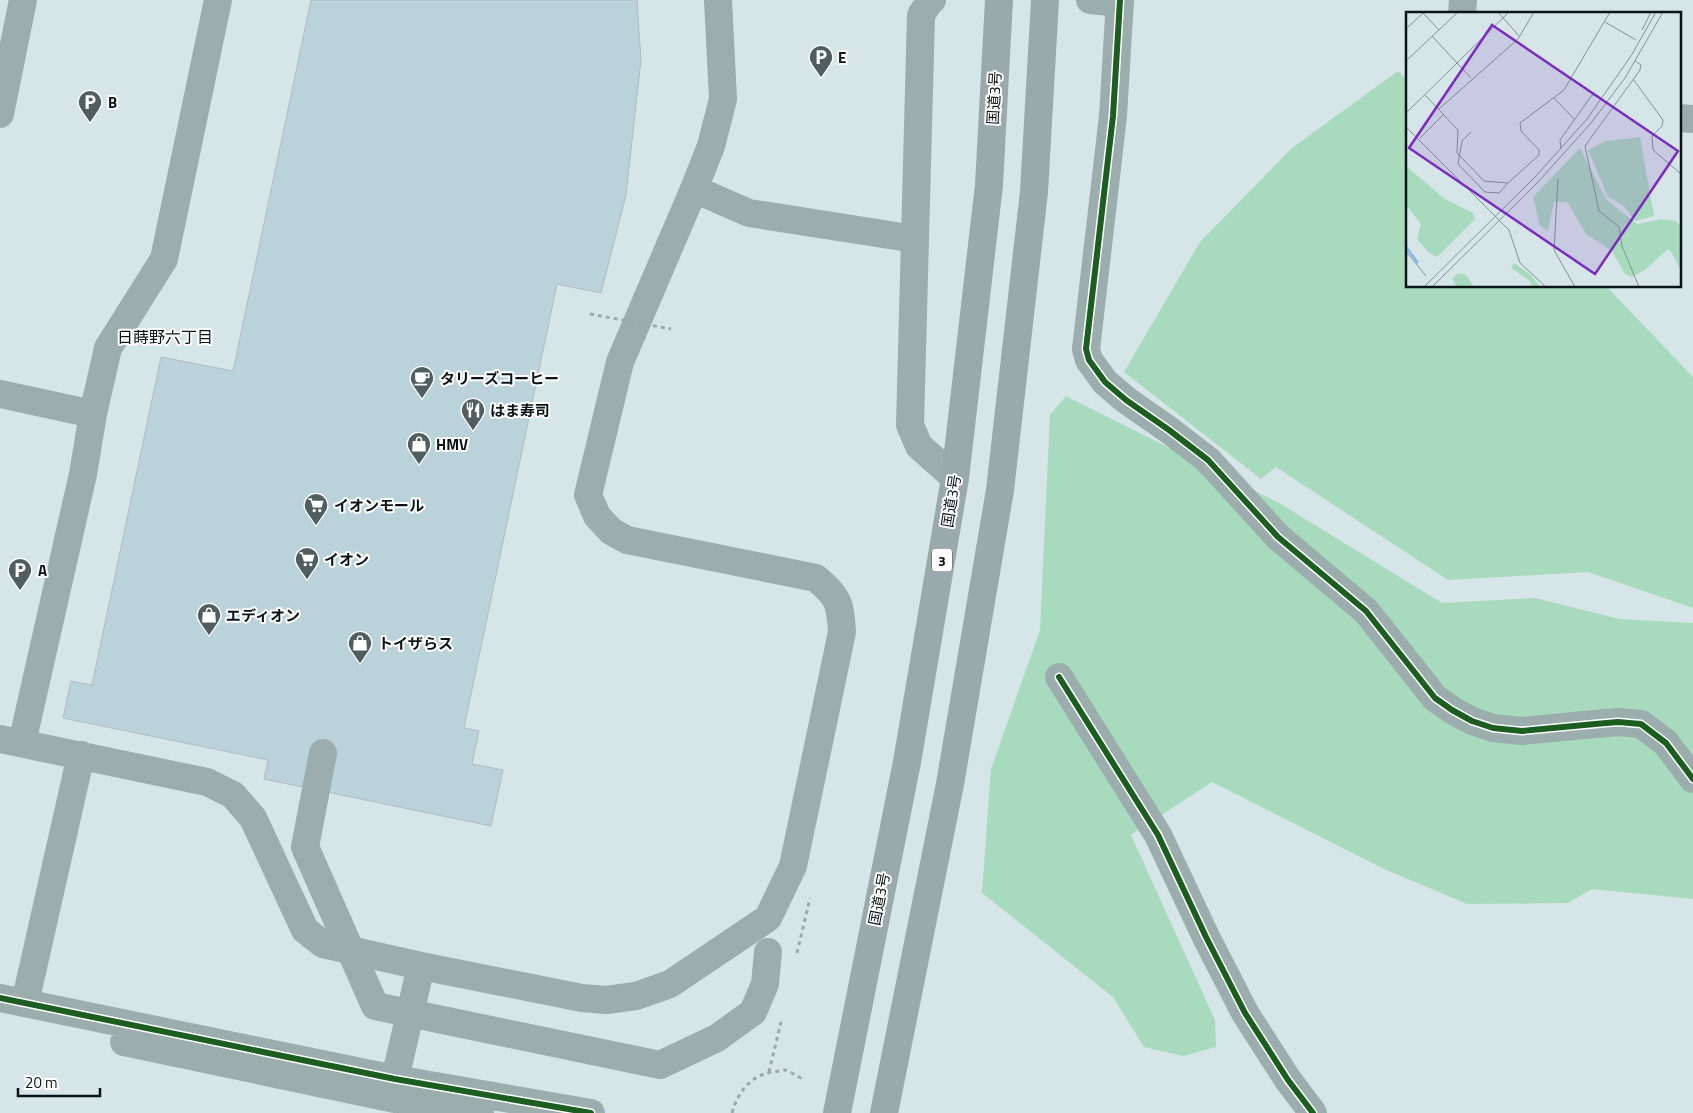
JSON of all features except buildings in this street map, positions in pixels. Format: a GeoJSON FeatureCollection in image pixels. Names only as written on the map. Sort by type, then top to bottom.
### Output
{"type":"FeatureCollection","features":[{"type":"Feature","properties":{"kind":"highway","name":"国道3号"},"geometry":{"type":"LineString","coordinates":[[837,1113],[907,762],[956,478],[989,185],[999,0]]}},
{"type":"Feature","properties":{"kind":"highway"},"geometry":{"type":"LineString","coordinates":[[884,1113],[950,784],[1000,490],[1034,192],[1045,0]]}},
{"type":"Feature","properties":{"kind":"street"},"geometry":{"type":"LineString","coordinates":[[0,114],[23,0]]}},
{"type":"Feature","properties":{"kind":"street"},"geometry":{"type":"LineString","coordinates":[[218,0],[164,258],[108,348],[93,414],[83,474],[11,741],[207,782],[233,795],[253,818],[305,930],[324,944],[421,966],[582,998],[606,1000],[636,996],[670,984],[768,918]]}},
{"type":"Feature","properties":{"kind":"street"},"geometry":{"type":"LineString","coordinates":[[323,753],[305,847],[375,1006],[660,1065],[717,1038],[753,1012],[765,984],[768,952],[768,918],[793,866],[842,632],[841,608],[833,593],[816,578],[627,540],[611,531],[597,516],[588,495],[620,362],[711,146],[723,99],[718,0]]}},
{"type":"Feature","properties":{"kind":"street"},"geometry":{"type":"LineString","coordinates":[[932,0],[921,15],[910,425],[919,446],[956,478]]}},
{"type":"Feature","properties":{"kind":"street"},"geometry":{"type":"LineString","coordinates":[[1090,0],[1120,2],[1113,116],[1086,348],[1089,360],[1105,382],[1126,400],[1208,460],[1278,537],[1366,611],[1435,698],[1452,710],[1472,721],[1493,728],[1522,731],[1618,722],[1641,724],[1666,743],[1693,779]]}},
{"type":"Feature","properties":{"kind":"street"},"geometry":{"type":"LineString","coordinates":[[1680,118],[1693,119]]}},
{"type":"Feature","properties":{"kind":"street"},"geometry":{"type":"LineString","coordinates":[[694,189],[749,213],[914,239]]}},
{"type":"Feature","properties":{"kind":"street"},"geometry":{"type":"LineString","coordinates":[[0,394],[93,414]]}},
{"type":"Feature","properties":{"kind":"street"},"geometry":{"type":"LineString","coordinates":[[1059,677],[1158,835],[1206,937],[1245,1013],[1288,1080],[1312,1113]]}},
{"type":"Feature","properties":{"kind":"street"},"geometry":{"type":"LineString","coordinates":[[81,755],[12,1000],[395,1079],[591,1113]]}},
{"type":"Feature","properties":{"kind":"street"},"geometry":{"type":"LineString","coordinates":[[395,1079],[421,966]]}},
{"type":"Feature","properties":{"kind":"street"},"geometry":{"type":"LineString","coordinates":[[0,1016],[395,1099],[480,1113]]}},
{"type":"Feature","properties":{"kind":"path"},"geometry":{"type":"LineString","coordinates":[[590,314],[671,329]]}},
{"type":"Feature","properties":{"kind":"path"},"geometry":{"type":"LineString","coordinates":[[732,1112],[743,1088],[756,1078],[769,1072],[785,1070],[803,1079]]}},
{"type":"Feature","properties":{"kind":"green space"},"geometry":{"type":"Polygon","coordinates":[[[1398,71],[1406,79],[1406,288],[1608,288],[1693,377],[1693,608],[1588,572],[1448,580],[1276,467],[1261,479],[1124,372],[1200,242],[1292,148],[1398,71]]]}},
{"type":"Feature","properties":{"kind":"green space"},"geometry":{"type":"Polygon","coordinates":[[[1066,396],[1279,503],[1442,603],[1535,598],[1620,619],[1693,623],[1693,899],[1592,889],[1568,903],[1467,904],[1382,868],[1212,782],[1131,835],[1215,1020],[1216,1047],[1183,1056],[1144,1047],[1113,997],[982,893],[991,769],[1040,630],[1050,415],[1066,396]]]}},
{"type":"Feature","properties":{"kind":"cycle path"},"geometry":{"type":"LineString","coordinates":[[1120,0],[1113,116],[1086,349],[1089,360],[1105,382],[1126,400],[1208,460],[1278,537],[1366,611],[1435,698],[1452,710],[1472,721],[1493,728],[1522,731],[1618,722],[1641,724],[1666,743],[1693,779]]}},
{"type":"Feature","properties":{"kind":"cycle path"},"geometry":{"type":"LineString","coordinates":[[1059,677],[1158,835],[1206,937],[1245,1013],[1288,1080],[1313,1113]]}},
{"type":"Feature","properties":{"kind":"cycle path"},"geometry":{"type":"LineString","coordinates":[[0,998],[395,1079],[591,1113]]}},
{"type":"Feature","properties":{"kind":"place","name":"E"},"geometry":{"type":"Point","coordinates":[821,78]}},
{"type":"Feature","properties":{"kind":"place","name":"B"},"geometry":{"type":"Point","coordinates":[90,123]}},
{"type":"Feature","properties":{"kind":"place","name":"タリーズコーヒー"},"geometry":{"type":"Point","coordinates":[422,399]}},
{"type":"Feature","properties":{"kind":"place","name":"はま寿司"},"geometry":{"type":"Point","coordinates":[473,431]}},
{"type":"Feature","properties":{"kind":"place","name":"HMV"},"geometry":{"type":"Point","coordinates":[419,465]}},
{"type":"Feature","properties":{"kind":"place","name":"イオンモール"},"geometry":{"type":"Point","coordinates":[316,526]}},
{"type":"Feature","properties":{"kind":"place","name":"イオン"},"geometry":{"type":"Point","coordinates":[307,580]}},
{"type":"Feature","properties":{"kind":"place","name":"A"},"geometry":{"type":"Point","coordinates":[20,591]}},
{"type":"Feature","properties":{"kind":"place","name":"エディオン"},"geometry":{"type":"Point","coordinates":[209,636]}},
{"type":"Feature","properties":{"kind":"place","name":"トイザらス"},"geometry":{"type":"Point","coordinates":[360,664]}},
{"type":"Feature","properties":{"kind":"district","name":"日蒔野六丁目"},"geometry":{"type":"Point","coordinates":[165,337]}}]}
